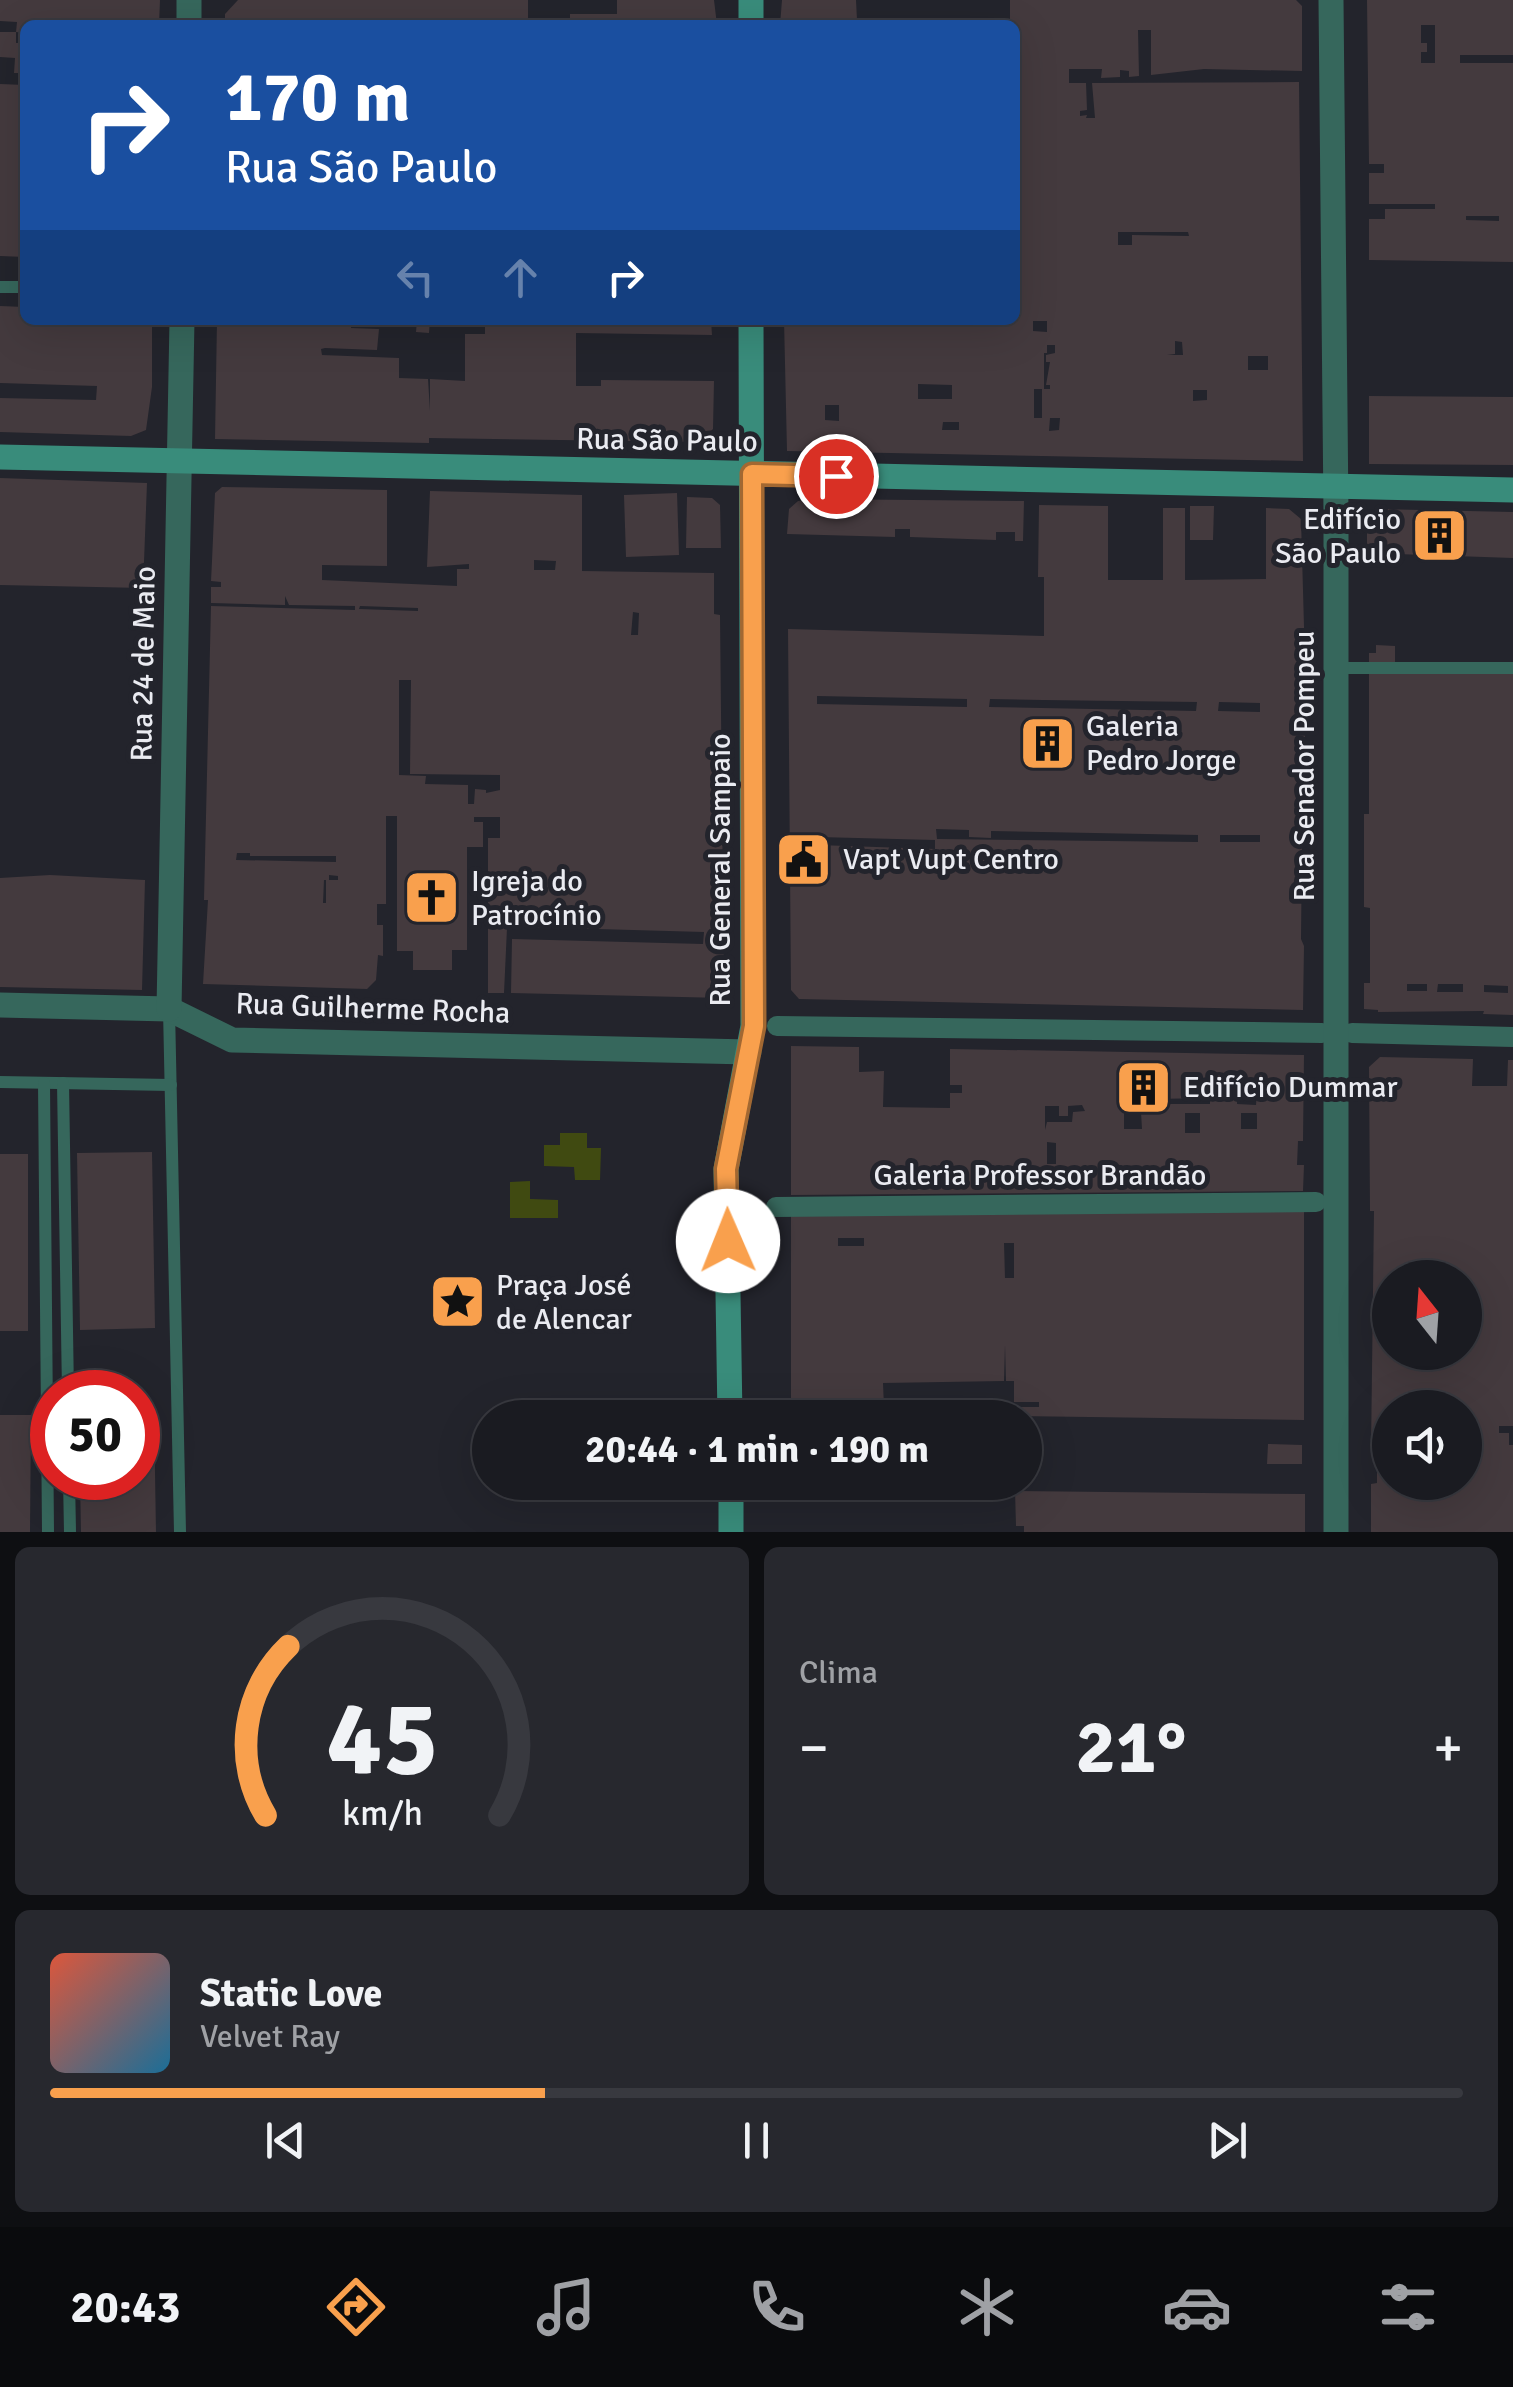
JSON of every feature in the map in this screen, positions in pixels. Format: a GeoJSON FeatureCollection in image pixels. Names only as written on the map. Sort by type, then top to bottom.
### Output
{"type":"FeatureCollection","features":[{"type":"Feature","properties":{"kind":"main road","name":"Rua General Sampaio"},"geometry":{"type":"LineString","coordinates":[[730,1400],[726,1169],[754,1026],[751,325]]}},
{"type":"Feature","properties":{"kind":"main road","name":"Rua São Paulo"},"geometry":{"type":"LineString","coordinates":[[0,457],[1513,490]]}},
{"type":"Feature","properties":{"kind":"main road"},"geometry":{"type":"LineString","coordinates":[[730,1500],[731,1532]]}},
{"type":"Feature","properties":{"kind":"street","name":"Rua Senador Pompeu"},"geometry":{"type":"LineString","coordinates":[[1331,0],[1336,1532]]}},
{"type":"Feature","properties":{"kind":"street","name":"Rua 24 de Maio"},"geometry":{"type":"LineString","coordinates":[[170,1009],[182,325]]}},
{"type":"Feature","properties":{"kind":"street","name":"Rua Guilherme Rocha"},"geometry":{"type":"LineString","coordinates":[[0,1005],[170,1009],[232,1040],[749,1052]]}},
{"type":"Feature","properties":{"kind":"street"},"geometry":{"type":"LineString","coordinates":[[777,1026],[1322,1033]]}},
{"type":"Feature","properties":{"kind":"street"},"geometry":{"type":"LineString","coordinates":[[1352,1034],[1513,1037]]}},
{"type":"Feature","properties":{"kind":"street","name":"Galeria Professor Brandão"},"geometry":{"type":"LineString","coordinates":[[776,1207],[1310,1202]]}},
{"type":"Feature","properties":{"kind":"lane"},"geometry":{"type":"LineString","coordinates":[[1336,668],[1513,668]]}},
{"type":"Feature","properties":{"kind":"lane"},"geometry":{"type":"LineString","coordinates":[[170,1009],[180,1532]]}},
{"type":"Feature","properties":{"kind":"lane"},"geometry":{"type":"LineString","coordinates":[[0,1082],[170,1085]]}},
{"type":"Feature","properties":{"kind":"lane"},"geometry":{"type":"LineString","coordinates":[[44,1083],[48,1532]]}},
{"type":"Feature","properties":{"kind":"lane"},"geometry":{"type":"LineString","coordinates":[[63,1083],[68,1370]]}},
{"type":"Feature","properties":{"kind":"lane"},"geometry":{"type":"LineString","coordinates":[[69,1500],[70,1532]]}},
{"type":"Feature","properties":{"kind":"green space"},"geometry":{"type":"Polygon","coordinates":[[[560,1133],[587,1133],[587,1148],[601,1148],[600,1180],[575,1180],[574,1167],[544,1166],[544,1145],[560,1145],[560,1133]]]}},
{"type":"Feature","properties":{"kind":"green space"},"geometry":{"type":"Polygon","coordinates":[[[530,1181],[530,1199],[558,1200],[558,1218],[510,1218],[510,1182],[530,1181]]]}},
{"type":"Feature","properties":{"kind":"building"},"geometry":{"type":"Polygon","coordinates":[[[0,0],[160,0],[159,20],[20,20],[20,32],[16,32],[17,22],[0,21],[0,0]]]}},
{"type":"Feature","properties":{"kind":"building"},"geometry":{"type":"Polygon","coordinates":[[[238,0],[528,0],[528,20],[225,20],[225,14],[238,0]]]}},
{"type":"Feature","properties":{"kind":"building"},"geometry":{"type":"Polygon","coordinates":[[[617,0],[714,0],[716,20],[570,20],[570,14],[617,14],[617,0]]]}},
{"type":"Feature","properties":{"kind":"building"},"geometry":{"type":"Polygon","coordinates":[[[782,0],[856,0],[857,20],[780,20],[782,0]]]}},
{"type":"Feature","properties":{"kind":"building"},"geometry":{"type":"Polygon","coordinates":[[[1010,0],[1296,0],[1302,6],[1302,71],[1204,69],[1151,75],[1151,30],[1138,30],[1139,76],[1129,77],[1129,71],[1120,70],[1120,77],[1101,78],[1102,69],[1069,69],[1069,83],[1086,83],[1087,110],[1080,111],[1080,116],[1095,118],[1092,83],[1299,82],[1303,461],[787,451],[784,325],[1020,325],[1020,20],[1010,20],[1010,0]],[[1118,232],[1118,245],[1132,245],[1132,235],[1189,236],[1188,232],[1118,232]],[[1033,321],[1033,331],[1047,332],[1047,321],[1033,321]],[[1175,341],[1175,354],[1167,355],[1183,355],[1182,342],[1175,341]],[[1047,345],[1044,353],[1044,389],[1050,389],[1046,385],[1050,362],[1046,362],[1046,355],[1055,353],[1055,345],[1047,345]],[[1248,356],[1248,370],[1268,370],[1268,356],[1248,356]],[[918,384],[918,399],[952,399],[952,385],[918,384]],[[1034,389],[1034,418],[1042,418],[1042,389],[1034,389]],[[1193,390],[1193,401],[1207,400],[1207,390],[1193,390]],[[825,405],[825,420],[839,421],[839,405],[825,405]],[[1050,418],[1049,431],[1059,430],[1060,418],[1050,418]],[[943,422],[942,430],[959,430],[959,422],[943,422]]]}},
{"type":"Feature","properties":{"kind":"building"},"geometry":{"type":"Polygon","coordinates":[[[1367,0],[1513,0],[1513,55],[1460,55],[1460,63],[1513,63],[1513,262],[1369,260],[1369,219],[1385,219],[1385,209],[1435,209],[1435,204],[1369,204],[1369,173],[1384,173],[1384,164],[1369,164],[1367,0]],[[1421,25],[1421,43],[1427,43],[1427,52],[1421,52],[1421,63],[1435,63],[1435,25],[1421,25]],[[1466,216],[1466,220],[1499,221],[1499,216],[1466,216]]]}},
{"type":"Feature","properties":{"kind":"building"},"geometry":{"type":"Polygon","coordinates":[[[0,32],[16,32],[20,73],[14,73],[15,58],[0,57],[0,32]]]}},
{"type":"Feature","properties":{"kind":"building"},"geometry":{"type":"Polygon","coordinates":[[[0,84],[20,85],[20,257],[0,256],[0,84]]]}},
{"type":"Feature","properties":{"kind":"building"},"geometry":{"type":"Polygon","coordinates":[[[0,306],[20,307],[20,325],[152,325],[152,387],[146,430],[131,436],[0,432],[0,398],[96,400],[97,386],[0,383],[0,306]]]}},
{"type":"Feature","properties":{"kind":"building"},"geometry":{"type":"Polygon","coordinates":[[[217,325],[351,325],[351,328],[379,329],[377,350],[325,348],[321,349],[322,355],[399,358],[399,378],[428,379],[430,411],[430,379],[465,381],[465,334],[485,334],[485,325],[711,325],[712,335],[576,333],[576,386],[601,386],[601,380],[714,381],[713,429],[699,442],[215,439],[217,325]]]}},
{"type":"Feature","properties":{"kind":"building"},"geometry":{"type":"Polygon","coordinates":[[[417,325],[430,325],[429,333],[416,332],[417,325]]]}},
{"type":"Feature","properties":{"kind":"building"},"geometry":{"type":"Polygon","coordinates":[[[1369,396],[1513,397],[1513,465],[1369,464],[1369,396]]]}},
{"type":"Feature","properties":{"kind":"building"},"geometry":{"type":"Polygon","coordinates":[[[0,478],[147,483],[143,588],[0,585],[0,478]]]}},
{"type":"Feature","properties":{"kind":"building"},"geometry":{"type":"Polygon","coordinates":[[[222,487],[387,490],[387,566],[322,565],[322,580],[457,586],[457,569],[469,569],[469,564],[427,567],[430,491],[582,495],[582,571],[714,573],[714,614],[720,615],[724,998],[511,993],[512,939],[703,944],[704,932],[488,926],[488,838],[500,838],[500,817],[474,817],[474,822],[483,822],[483,847],[467,847],[467,950],[452,950],[452,970],[413,970],[413,951],[397,951],[397,816],[386,816],[386,904],[377,904],[377,925],[383,925],[383,956],[378,955],[376,980],[367,989],[203,984],[208,900],[204,900],[211,606],[355,610],[355,606],[289,605],[285,596],[285,605],[211,603],[211,587],[221,587],[221,582],[211,581],[215,493],[222,487]],[[534,560],[534,570],[555,570],[556,561],[534,560]],[[360,606],[359,609],[418,611],[360,606]],[[633,612],[631,635],[638,635],[639,613],[633,612]],[[399,680],[399,775],[426,776],[425,784],[468,785],[468,804],[474,804],[475,789],[486,793],[500,790],[500,775],[410,774],[411,680],[399,680]],[[237,853],[236,860],[336,862],[336,856],[250,853],[237,853]]]}},
{"type":"Feature","properties":{"kind":"building"},"geometry":{"type":"Polygon","coordinates":[[[677,493],[679,555],[626,557],[624,495],[677,493]]]}},
{"type":"Feature","properties":{"kind":"building"},"geometry":{"type":"Polygon","coordinates":[[[687,497],[712,498],[720,505],[721,548],[686,548],[687,497]]]}},
{"type":"Feature","properties":{"kind":"building"},"geometry":{"type":"Polygon","coordinates":[[[798,501],[1024,501],[1023,541],[1015,541],[1015,532],[996,532],[996,540],[910,537],[910,529],[895,529],[895,537],[787,534],[789,509],[798,501]]]}},
{"type":"Feature","properties":{"kind":"building"},"geometry":{"type":"Polygon","coordinates":[[[1039,505],[1108,506],[1108,580],[1163,580],[1163,508],[1185,508],[1185,580],[1266,579],[1266,508],[1289,509],[1301,519],[1305,662],[1303,1010],[799,999],[791,990],[788,629],[1044,636],[1044,577],[1038,577],[1039,505]],[[817,696],[817,704],[967,707],[967,699],[817,696]],[[990,699],[989,707],[1196,711],[1197,702],[990,699]],[[1219,702],[1218,711],[1260,712],[1260,703],[1219,702]],[[936,829],[937,839],[1198,842],[1198,835],[991,831],[991,838],[969,837],[969,830],[936,829]],[[1220,835],[1220,842],[1260,842],[1260,835],[1220,835]],[[818,837],[818,845],[935,849],[935,840],[818,837]]]}},
{"type":"Feature","properties":{"kind":"building"},"geometry":{"type":"Polygon","coordinates":[[[1190,506],[1214,506],[1213,540],[1190,540],[1190,506]]]}},
{"type":"Feature","properties":{"kind":"building","name":"Edifício São Paulo"},"geometry":{"type":"Polygon","coordinates":[[[1377,509],[1513,512],[1513,558],[1367,553],[1367,518],[1377,509]]]}},
{"type":"Feature","properties":{"kind":"building"},"geometry":{"type":"Polygon","coordinates":[[[1376,645],[1395,646],[1395,672],[1513,674],[1513,1015],[1364,1009],[1364,983],[1370,983],[1370,908],[1364,907],[1364,814],[1369,814],[1369,653],[1376,653],[1376,645]],[[1407,984],[1407,991],[1427,991],[1427,984],[1407,984]],[[1438,984],[1437,992],[1463,992],[1463,984],[1438,984]],[[1484,985],[1484,992],[1508,993],[1508,986],[1484,985]]]}},
{"type":"Feature","properties":{"kind":"building"},"geometry":{"type":"Polygon","coordinates":[[[50,875],[145,880],[142,990],[0,987],[0,878],[50,875]]]}},
{"type":"Feature","properties":{"kind":"building"},"geometry":{"type":"Polygon","coordinates":[[[488,928],[507,928],[504,993],[488,993],[488,928]]]}},
{"type":"Feature","properties":{"kind":"building"},"geometry":{"type":"Polygon","coordinates":[[[791,1046],[859,1047],[859,1072],[884,1071],[883,1107],[950,1108],[950,1093],[962,1093],[962,1085],[950,1085],[950,1049],[1304,1055],[1303,1141],[1298,1141],[1297,1165],[1304,1165],[1303,1191],[791,1195],[791,1046]],[[1237,1092],[1237,1104],[1256,1105],[1257,1092],[1237,1092]],[[1118,1098],[1118,1105],[1148,1105],[1148,1098],[1118,1098]],[[1210,1098],[1154,1099],[1155,1104],[1210,1104],[1210,1098]],[[1082,1105],[1068,1106],[1068,1116],[1059,1116],[1059,1106],[1045,1106],[1045,1130],[1047,1122],[1072,1122],[1073,1112],[1085,1111],[1082,1105]],[[1124,1112],[1124,1129],[1142,1129],[1141,1112],[1124,1112]],[[1185,1113],[1185,1133],[1200,1133],[1200,1113],[1185,1113]],[[1241,1113],[1241,1129],[1257,1129],[1257,1113],[1241,1113]],[[1047,1142],[1047,1164],[1056,1164],[1056,1143],[1047,1142]]]}},
{"type":"Feature","properties":{"kind":"building"},"geometry":{"type":"Polygon","coordinates":[[[1380,1057],[1473,1059],[1472,1086],[1507,1086],[1508,1060],[1513,1060],[1513,1426],[1499,1426],[1499,1433],[1509,1433],[1509,1445],[1513,1445],[1513,1532],[1371,1532],[1371,1484],[1372,1500],[1482,1500],[1482,1390],[1372,1390],[1371,1450],[1372,1370],[1482,1370],[1482,1260],[1373,1260],[1374,1211],[1370,1211],[1369,1067],[1380,1057]]]}},
{"type":"Feature","properties":{"kind":"building"},"geometry":{"type":"Polygon","coordinates":[[[152,1152],[155,1328],[80,1330],[77,1153],[152,1152]]]}},
{"type":"Feature","properties":{"kind":"building"},"geometry":{"type":"Polygon","coordinates":[[[0,1154],[28,1154],[28,1331],[0,1331],[0,1154]]]}},
{"type":"Feature","properties":{"kind":"building"},"geometry":{"type":"Polygon","coordinates":[[[1304,1211],[1304,1420],[1042,1416],[1042,1400],[1014,1400],[1014,1381],[1006,1381],[1005,1345],[1004,1381],[883,1383],[884,1400],[791,1400],[791,1215],[1304,1211]],[[838,1238],[838,1246],[864,1246],[864,1238],[838,1238]],[[1004,1243],[1005,1278],[1014,1278],[1014,1243],[1004,1243]]]}},
{"type":"Feature","properties":{"kind":"building"},"geometry":{"type":"Polygon","coordinates":[[[0,1415],[30,1415],[30,1532],[0,1532],[0,1415]]]}},
{"type":"Feature","properties":{"kind":"building"},"geometry":{"type":"Polygon","coordinates":[[[1268,1444],[1302,1445],[1302,1464],[1267,1464],[1268,1444]]]}},
{"type":"Feature","properties":{"kind":"building"},"geometry":{"type":"Polygon","coordinates":[[[1042,1491],[1305,1494],[1305,1532],[1024,1532],[1024,1526],[1016,1526],[1015,1500],[1042,1500],[1042,1491]]]}},
{"type":"Feature","properties":{"kind":"building"},"geometry":{"type":"Polygon","coordinates":[[[80,1500],[155,1500],[156,1532],[81,1532],[80,1500]]]}},
{"type":"Feature","properties":{"kind":"place","name":"Edifício São Paulo"},"geometry":{"type":"Point","coordinates":[1440,536]}},
{"type":"Feature","properties":{"kind":"place","name":"Galeria Pedro Jorge"},"geometry":{"type":"Point","coordinates":[1047,743]}},
{"type":"Feature","properties":{"kind":"place","name":"Vapt Vupt Centro"},"geometry":{"type":"Point","coordinates":[804,859]}},
{"type":"Feature","properties":{"kind":"place","name":"Igreja do Patrocínio"},"geometry":{"type":"Point","coordinates":[432,898]}},
{"type":"Feature","properties":{"kind":"place","name":"Edifício Dummar"},"geometry":{"type":"Point","coordinates":[1144,1087]}},
{"type":"Feature","properties":{"kind":"place","name":"Praça José de Alencar"},"geometry":{"type":"Point","coordinates":[457,1302]}},
{"type":"Feature","properties":{"kind":"route"},"geometry":{"type":"LineString","coordinates":[[728,1241],[726,1169],[754,1026],[752,474],[836,476]]}}]}
